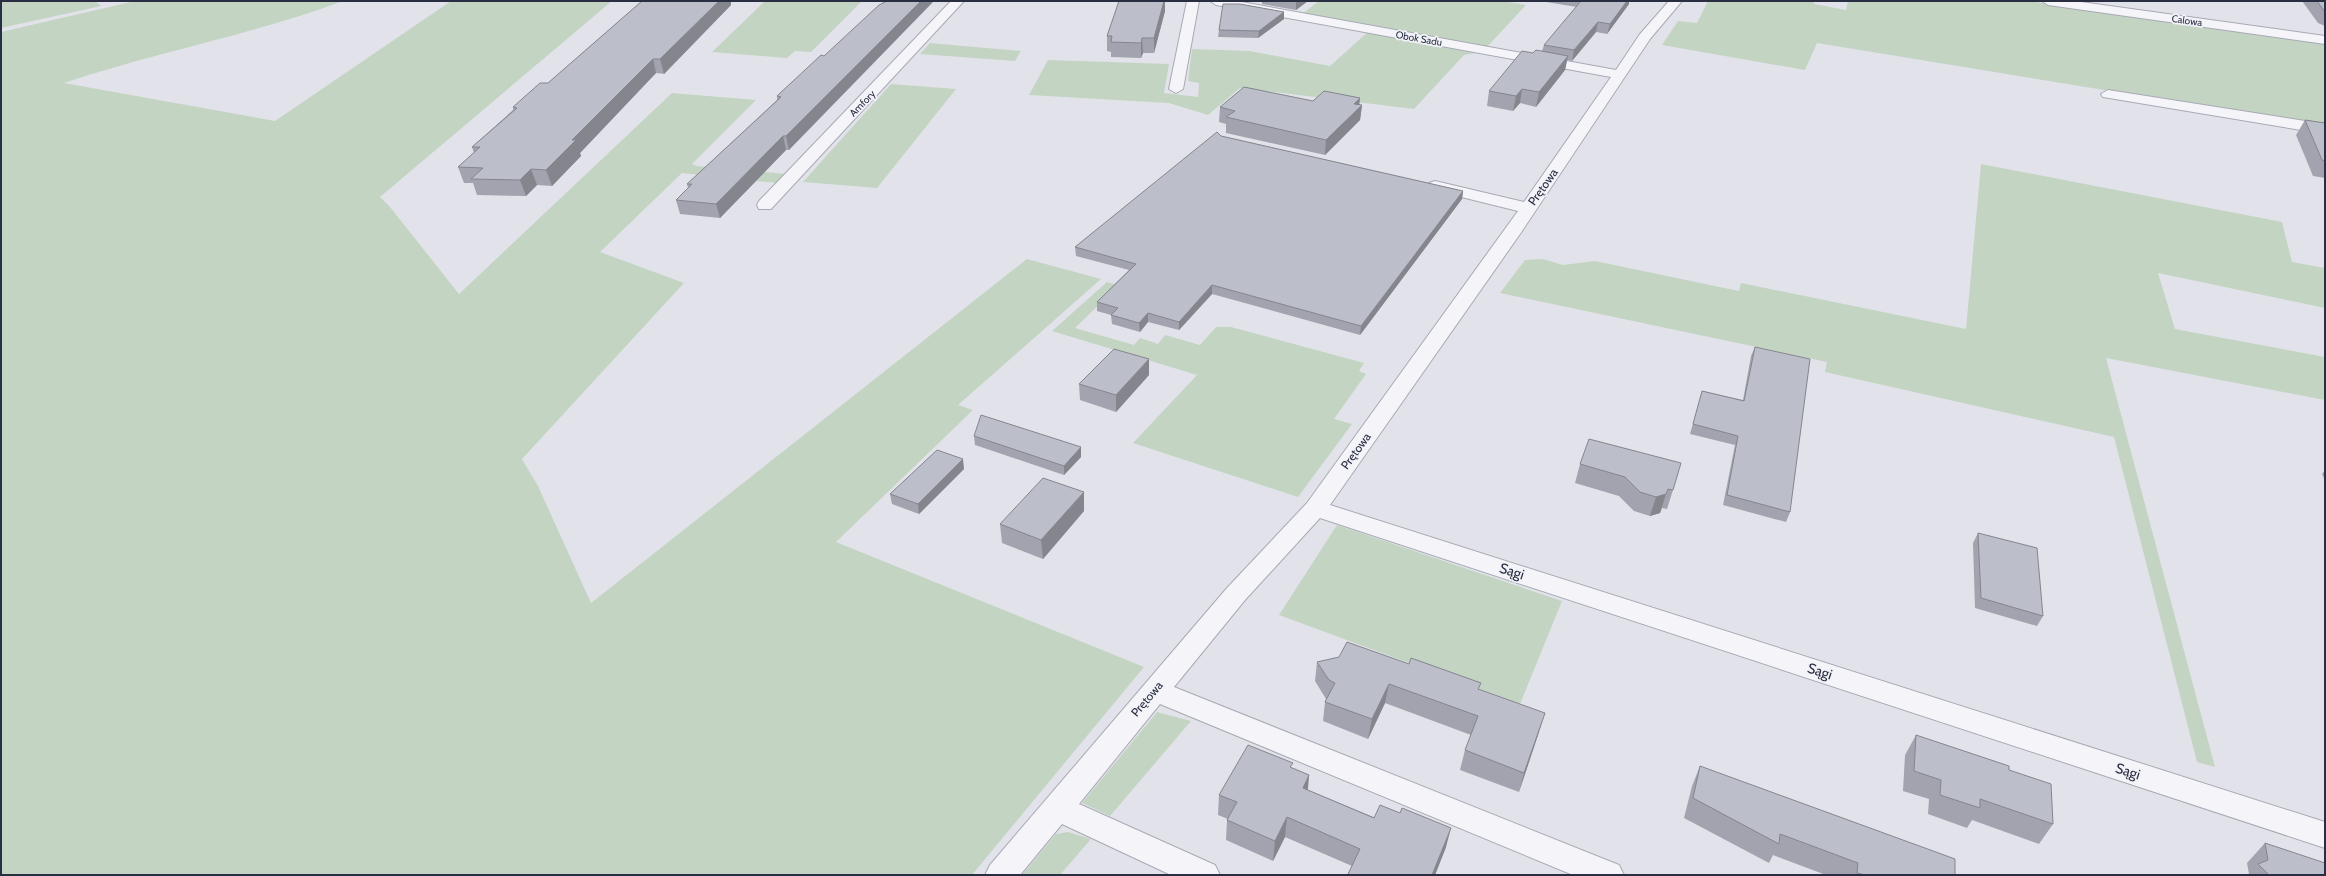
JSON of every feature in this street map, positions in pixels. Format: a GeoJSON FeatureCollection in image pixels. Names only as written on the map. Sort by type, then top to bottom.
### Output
{"type":"FeatureCollection","features":[{"type":"Feature","properties":{"kind":"street","name":"Amfory"},"geometry":{"type":"LineString","coordinates":[[765,205],[958,1]]}},
{"type":"Feature","properties":{"kind":"street"},"geometry":{"type":"LineString","coordinates":[[1176,89],[1193,1]]}},
{"type":"Feature","properties":{"kind":"street","name":"Obok Sadu"},"geometry":{"type":"LineString","coordinates":[[1216,1],[1621,76]]}},
{"type":"Feature","properties":{"kind":"street","name":"Prętowa"},"geometry":{"type":"LineString","coordinates":[[1001,875],[1154,690],[1236,594],[1315,508],[1529,208],[1621,76],[1645,37],[1676,1]]}},
{"type":"Feature","properties":{"kind":"street","name":"Calowa"},"geometry":{"type":"LineString","coordinates":[[2048,1],[2325,40]]}},
{"type":"Feature","properties":{"kind":"street"},"geometry":{"type":"LineString","coordinates":[[2108,94],[2325,129]]}},
{"type":"Feature","properties":{"kind":"street"},"geometry":{"type":"LineString","coordinates":[[1420,183],[1529,208]]}},
{"type":"Feature","properties":{"kind":"street","name":"Sągi"},"geometry":{"type":"LineString","coordinates":[[1315,508],[2325,835]]}},
{"type":"Feature","properties":{"kind":"street"},"geometry":{"type":"LineString","coordinates":[[1154,690],[1608,875]]}},
{"type":"Feature","properties":{"kind":"street"},"geometry":{"type":"LineString","coordinates":[[1057,808],[1204,875]]}},
{"type":"Feature","properties":{"kind":"green space"},"geometry":{"type":"Polygon","coordinates":[[[1,1],[95,1],[101,6],[1,28],[1,1]]]}},
{"type":"Feature","properties":{"kind":"green space"},"geometry":{"type":"Polygon","coordinates":[[[135,1],[343,1],[274,24],[134,62],[64,83],[275,121],[451,1],[612,1],[380,197],[390,207],[459,294],[672,93],[756,100],[692,164],[697,166],[786,174],[777,183],[682,173],[600,252],[684,283],[522,459],[538,486],[591,603],[1027,259],[1101,279],[958,405],[973,410],[836,542],[1144,667],[972,875],[1,875],[1,32],[135,1]]]}},
{"type":"Feature","properties":{"kind":"green space"},"geometry":{"type":"Polygon","coordinates":[[[765,1],[862,1],[811,52],[795,51],[787,58],[712,52],[765,1]]]}},
{"type":"Feature","properties":{"kind":"green space"},"geometry":{"type":"Polygon","coordinates":[[[1319,1],[1503,1],[1526,5],[1486,48],[1302,14],[1319,1]]]}},
{"type":"Feature","properties":{"kind":"green space"},"geometry":{"type":"Polygon","coordinates":[[[1708,1],[1814,1],[1814,4],[1846,10],[1848,1],[2028,1],[2325,44],[2325,126],[1817,43],[1805,70],[1662,45],[1678,21],[1697,23],[1708,1]]]}},
{"type":"Feature","properties":{"kind":"green space"},"geometry":{"type":"Polygon","coordinates":[[[1369,31],[1482,52],[1464,55],[1414,109],[1240,88],[1208,115],[1169,103],[1029,95],[1048,60],[1169,64],[1164,93],[1198,97],[1199,83],[1188,81],[1192,49],[1250,51],[1330,66],[1369,31]]]}},
{"type":"Feature","properties":{"kind":"green space"},"geometry":{"type":"Polygon","coordinates":[[[930,43],[1021,51],[1015,61],[920,54],[930,43]]]}},
{"type":"Feature","properties":{"kind":"green space"},"geometry":{"type":"Polygon","coordinates":[[[891,84],[956,89],[877,188],[803,182],[891,84]]]}},
{"type":"Feature","properties":{"kind":"green space"},"geometry":{"type":"Polygon","coordinates":[[[1981,164],[2282,222],[2292,262],[2325,268],[2325,308],[2158,273],[2175,329],[2325,357],[2325,400],[2106,358],[2215,767],[2197,762],[2114,437],[1825,372],[1827,362],[1500,293],[1525,260],[1543,259],[1563,265],[1595,261],[1739,291],[1741,283],[1966,329],[1981,164]]]}},
{"type":"Feature","properties":{"kind":"green space"},"geometry":{"type":"Polygon","coordinates":[[[1107,282],[1167,299],[1111,293],[1075,328],[1134,345],[1140,338],[1158,344],[1165,335],[1200,345],[1216,327],[1231,327],[1364,363],[1359,371],[1366,374],[1334,419],[1352,424],[1298,497],[1133,443],[1197,375],[1052,331],[1107,282]]]}},
{"type":"Feature","properties":{"kind":"green space"},"geometry":{"type":"Polygon","coordinates":[[[1337,525],[1562,601],[1520,704],[1279,615],[1337,525]]]}},
{"type":"Feature","properties":{"kind":"green space"},"geometry":{"type":"Polygon","coordinates":[[[1157,712],[1191,721],[1110,816],[1082,803],[1157,712]]]}},
{"type":"Feature","properties":{"kind":"green space"},"geometry":{"type":"Polygon","coordinates":[[[1068,832],[1091,839],[1060,875],[1022,875],[1056,834],[1068,832]]]}},
{"type":"Feature","properties":{"kind":"building"},"geometry":{"type":"Polygon","coordinates":[[[642,1],[719,1],[660,59],[653,59],[572,140],[576,140],[546,170],[531,169],[520,180],[471,179],[483,168],[458,167],[480,147],[472,147],[517,108],[513,107],[540,83],[548,83],[642,1]]]}},
{"type":"Feature","properties":{"kind":"building"},"geometry":{"type":"Polygon","coordinates":[[[887,1],[921,1],[716,204],[676,200],[692,184],[687,184],[781,97],[777,96],[821,55],[824,56],[879,5],[887,1]]]}},
{"type":"Feature","properties":{"kind":"building"},"geometry":{"type":"Polygon","coordinates":[[[1119,1],[1164,1],[1154,38],[1142,38],[1141,43],[1111,42],[1112,36],[1107,36],[1119,1]]]}},
{"type":"Feature","properties":{"kind":"building"},"geometry":{"type":"Polygon","coordinates":[[[1581,1],[1627,1],[1610,24],[1598,22],[1574,50],[1544,45],[1581,1]]]}},
{"type":"Feature","properties":{"kind":"building"},"geometry":{"type":"Polygon","coordinates":[[[2317,1],[2325,1],[2325,12],[2317,1]]]}},
{"type":"Feature","properties":{"kind":"building"},"geometry":{"type":"Polygon","coordinates":[[[1223,4],[1240,4],[1284,12],[1259,31],[1219,30],[1223,4]]]}},
{"type":"Feature","properties":{"kind":"building"},"geometry":{"type":"Polygon","coordinates":[[[1536,50],[1568,56],[1539,92],[1522,89],[1516,96],[1489,91],[1522,51],[1533,53],[1536,50]]]}},
{"type":"Feature","properties":{"kind":"building"},"geometry":{"type":"Polygon","coordinates":[[[1244,87],[1313,101],[1324,91],[1360,98],[1354,104],[1362,105],[1326,140],[1226,117],[1235,111],[1220,107],[1244,87]]]}},
{"type":"Feature","properties":{"kind":"building"},"geometry":{"type":"Polygon","coordinates":[[[2305,120],[2325,123],[2325,161],[2322,160],[2305,120]]]}},
{"type":"Feature","properties":{"kind":"building"},"geometry":{"type":"Polygon","coordinates":[[[1217,132],[1221,136],[1463,191],[1361,326],[1212,285],[1179,322],[1148,313],[1139,323],[1111,315],[1118,308],[1097,302],[1136,264],[1075,247],[1217,132]]]}},
{"type":"Feature","properties":{"kind":"building"},"geometry":{"type":"Polygon","coordinates":[[[1755,347],[1810,359],[1790,512],[1727,495],[1738,436],[1693,424],[1702,391],[1744,401],[1755,347]]]}},
{"type":"Feature","properties":{"kind":"building"},"geometry":{"type":"Polygon","coordinates":[[[1114,349],[1149,359],[1116,395],[1079,384],[1114,349]]]}},
{"type":"Feature","properties":{"kind":"building"},"geometry":{"type":"Polygon","coordinates":[[[981,415],[1081,447],[1064,466],[974,436],[981,415]]]}},
{"type":"Feature","properties":{"kind":"building"},"geometry":{"type":"Polygon","coordinates":[[[1589,439],[1681,463],[1673,490],[1668,489],[1666,494],[1656,497],[1640,492],[1625,477],[1580,464],[1589,439]]]}},
{"type":"Feature","properties":{"kind":"building"},"geometry":{"type":"Polygon","coordinates":[[[937,450],[963,459],[918,504],[890,494],[937,450]]]}},
{"type":"Feature","properties":{"kind":"building"},"geometry":{"type":"Polygon","coordinates":[[[1043,478],[1084,492],[1041,540],[1000,524],[1043,478]]]}},
{"type":"Feature","properties":{"kind":"building"},"geometry":{"type":"Polygon","coordinates":[[[1978,533],[2037,548],[2043,616],[1981,598],[1978,533]]]}},
{"type":"Feature","properties":{"kind":"building"},"geometry":{"type":"Polygon","coordinates":[[[1347,642],[1409,664],[1411,658],[1481,683],[1478,689],[1545,713],[1524,773],[1465,750],[1478,716],[1389,684],[1372,719],[1325,702],[1335,683],[1329,680],[1317,662],[1339,657],[1347,642]]]}},
{"type":"Feature","properties":{"kind":"building"},"geometry":{"type":"Polygon","coordinates":[[[1916,735],[2009,766],[2009,770],[2051,784],[2053,824],[1980,799],[1980,808],[1940,795],[1941,780],[1914,771],[1916,735]]]}},
{"type":"Feature","properties":{"kind":"building"},"geometry":{"type":"Polygon","coordinates":[[[1248,745],[1293,763],[1290,767],[1309,775],[1303,788],[1374,818],[1380,805],[1400,813],[1402,808],[1451,828],[1432,875],[1348,874],[1360,849],[1287,817],[1275,841],[1227,820],[1237,802],[1219,795],[1248,745]]]}},
{"type":"Feature","properties":{"kind":"building"},"geometry":{"type":"Polygon","coordinates":[[[1700,766],[1955,859],[1955,875],[1865,875],[1857,873],[1858,863],[1780,834],[1779,844],[1693,798],[1700,766]]]}},
{"type":"Feature","properties":{"kind":"building"},"geometry":{"type":"Polygon","coordinates":[[[2265,843],[2325,863],[2325,875],[2269,875],[2258,864],[2268,860],[2265,843]]]}}]}
